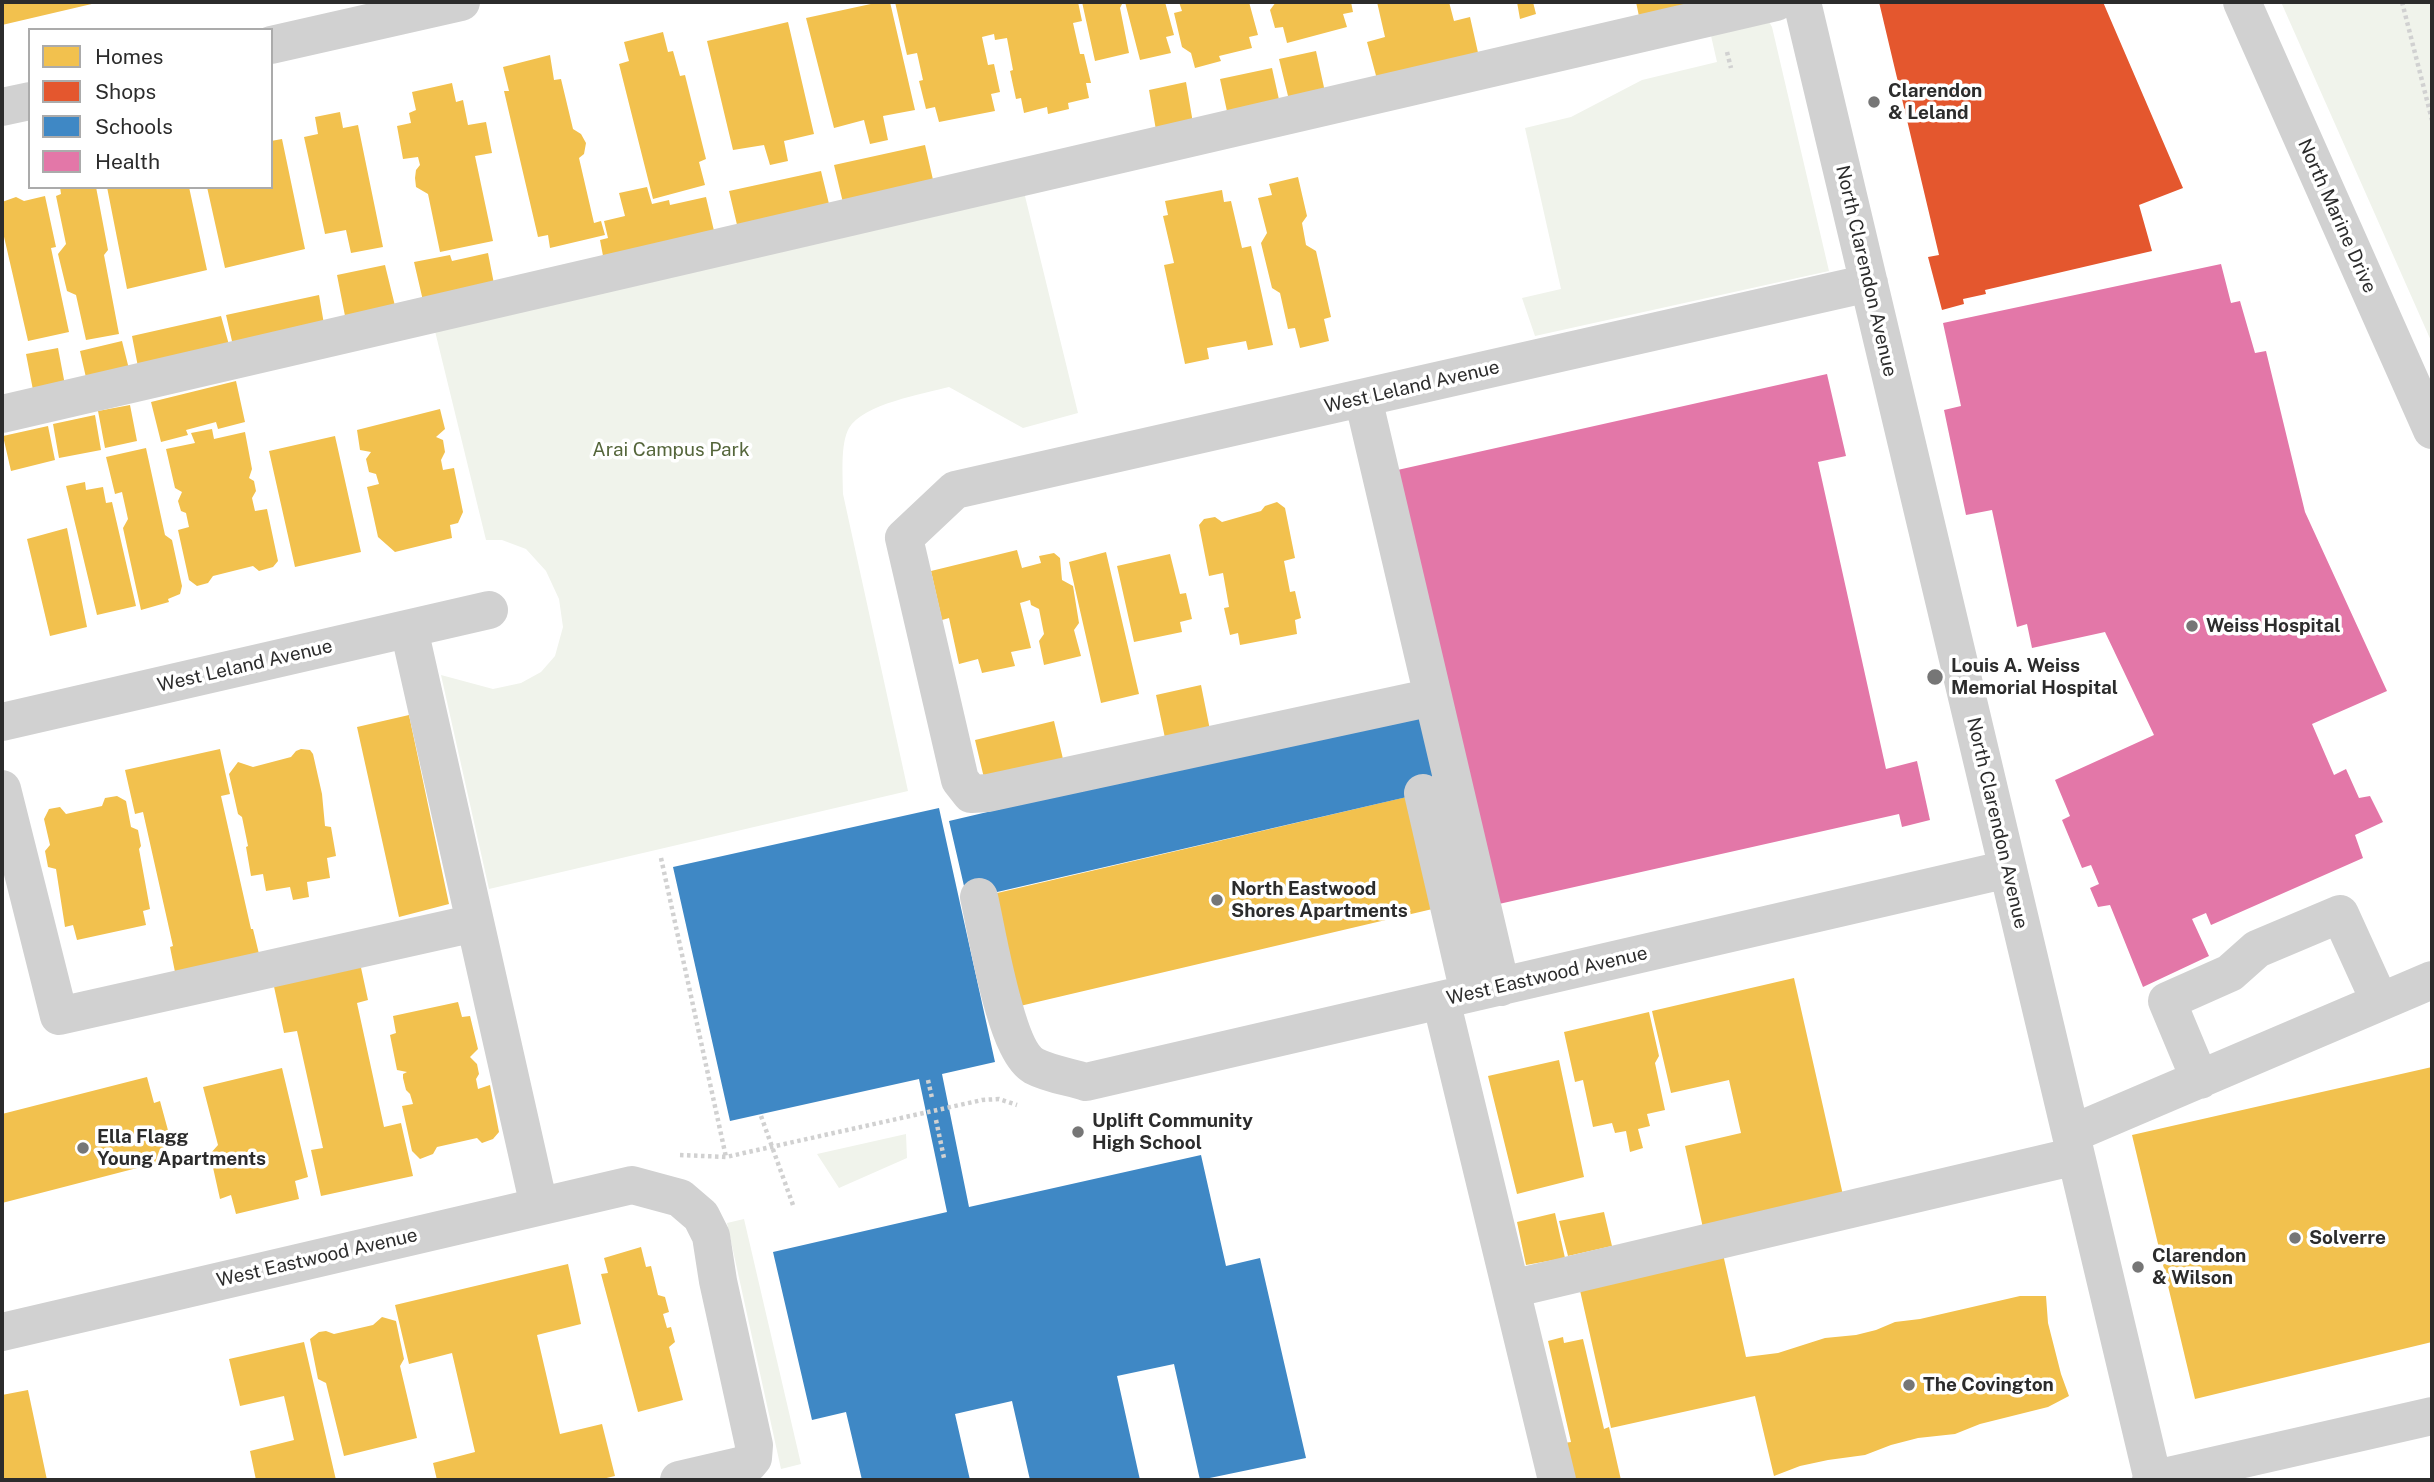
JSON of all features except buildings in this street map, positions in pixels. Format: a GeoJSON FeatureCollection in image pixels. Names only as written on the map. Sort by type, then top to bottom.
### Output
{"type":"FeatureCollection","features":[{"type":"Feature","properties":{"kind":"street"},"geometry":{"type":"LineString","coordinates":[[273,45],[461,2]]}},
{"type":"Feature","properties":{"kind":"street"},"geometry":{"type":"LineString","coordinates":[[2,414],[1776,2]]}},
{"type":"Feature","properties":{"kind":"street","name":"North Clarendon Avenue"},"geometry":{"type":"LineString","coordinates":[[1802,2],[2152,1480]]}},
{"type":"Feature","properties":{"kind":"street","name":"North Marine Drive"},"geometry":{"type":"LineString","coordinates":[[2242,2],[2432,430]]}},
{"type":"Feature","properties":{"kind":"street"},"geometry":{"type":"LineString","coordinates":[[2,107],[28,101]]}},
{"type":"Feature","properties":{"kind":"street","name":"West Leland Avenue"},"geometry":{"type":"LineString","coordinates":[[1433,697],[988,793],[971,794],[960,780],[904,538],[955,490],[1869,284]]}},
{"type":"Feature","properties":{"kind":"street"},"geometry":{"type":"LineString","coordinates":[[1363,398],[1433,697],[1511,1289],[1557,1480]]}},
{"type":"Feature","properties":{"kind":"street","name":"West Leland Avenue"},"geometry":{"type":"LineString","coordinates":[[2,722],[489,610]]}},
{"type":"Feature","properties":{"kind":"street"},"geometry":{"type":"LineString","coordinates":[[408,629],[539,1206]]}},
{"type":"Feature","properties":{"kind":"street"},"geometry":{"type":"LineString","coordinates":[[2,789],[9,846],[58,1016],[475,923]]}},
{"type":"Feature","properties":{"kind":"street"},"geometry":{"type":"LineString","coordinates":[[1423,793],[1470,993]]}},
{"type":"Feature","properties":{"kind":"street","name":"West Eastwood Avenue"},"geometry":{"type":"LineString","coordinates":[[979,897],[1007,1021],[1016,1044],[1032,1065],[1086,1082],[2008,869]]}},
{"type":"Feature","properties":{"kind":"street"},"geometry":{"type":"LineString","coordinates":[[2200,1080],[2167,1001],[2230,973],[2258,949],[2340,914],[2380,1002]]}},
{"type":"Feature","properties":{"kind":"street"},"geometry":{"type":"LineString","coordinates":[[1511,1289],[2074,1145],[2200,1080],[2432,981]]}},
{"type":"Feature","properties":{"kind":"street"},"geometry":{"type":"LineString","coordinates":[[632,1185],[680,1198],[701,1216],[711,1236],[718,1281],[754,1445],[753,1458],[748,1464],[679,1480]]}},
{"type":"Feature","properties":{"kind":"street","name":"West Eastwood Avenue"},"geometry":{"type":"LineString","coordinates":[[2,1332],[632,1185]]}},
{"type":"Feature","properties":{"kind":"street"},"geometry":{"type":"LineString","coordinates":[[2152,1480],[2432,1416]]}},
{"type":"Feature","properties":{"kind":"path"},"geometry":{"type":"LineString","coordinates":[[2402,2],[2432,120]]}},
{"type":"Feature","properties":{"kind":"path"},"geometry":{"type":"LineString","coordinates":[[661,858],[726,1157]]}},
{"type":"Feature","properties":{"kind":"path"},"geometry":{"type":"LineString","coordinates":[[928,1080],[932,1098]]}},
{"type":"Feature","properties":{"kind":"path"},"geometry":{"type":"LineString","coordinates":[[632,1185],[681,1154],[726,1157],[982,1100],[999,1099],[1023,1104]]}},
{"type":"Feature","properties":{"kind":"path"},"geometry":{"type":"LineString","coordinates":[[761,1116],[793,1205]]}},
{"type":"Feature","properties":{"kind":"path"},"geometry":{"type":"LineString","coordinates":[[936,1120],[944,1158]]}},
{"type":"Feature","properties":{"kind":"green space"},"geometry":{"type":"Polygon","coordinates":[[[2281,2],[2432,2],[2432,343],[2281,2]]]}},
{"type":"Feature","properties":{"kind":"green space"},"geometry":{"type":"Polygon","coordinates":[[[1768,20],[1772,27],[1829,271],[1535,336],[1522,298],[1561,289],[1525,128],[1571,117],[1642,80],[1717,62],[1709,27],[1768,20]]]}},
{"type":"Feature","properties":{"kind":"green space","name":"Arai Campus Park"},"geometry":{"type":"Polygon","coordinates":[[[1024,192],[1078,413],[1023,428],[949,387],[894,401],[867,412],[849,428],[844,443],[843,494],[908,791],[489,889],[441,675],[493,689],[521,683],[541,672],[555,656],[563,627],[559,599],[546,571],[526,549],[502,540],[486,540],[434,327],[1024,192]]]}},
{"type":"Feature","properties":{"kind":"green space"},"geometry":{"type":"Polygon","coordinates":[[[906,1134],[907,1158],[839,1188],[817,1154],[906,1134]]]}},
{"type":"Feature","properties":{"kind":"green space"},"geometry":{"type":"Polygon","coordinates":[[[744,1219],[801,1464],[781,1469],[727,1223],[744,1219]]]}},
{"type":"Feature","properties":{"kind":"place","name":"Clarendon & Leland"},"geometry":{"type":"Point","coordinates":[1874,102]}},
{"type":"Feature","properties":{"kind":"place","name":"Weiss Hospital"},"geometry":{"type":"Point","coordinates":[2192,626]}},
{"type":"Feature","properties":{"kind":"place","name":"Louis A. Weiss Memorial Hospital"},"geometry":{"type":"Point","coordinates":[1935,677]}},
{"type":"Feature","properties":{"kind":"place","name":"North Eastwood Shores Apartments"},"geometry":{"type":"Point","coordinates":[1217,900]}},
{"type":"Feature","properties":{"kind":"place","name":"Uplift Community High School"},"geometry":{"type":"Point","coordinates":[1078,1132]}},
{"type":"Feature","properties":{"kind":"place","name":"Ella Flagg Young Apartments"},"geometry":{"type":"Point","coordinates":[83,1148]}},
{"type":"Feature","properties":{"kind":"place","name":"Solverre"},"geometry":{"type":"Point","coordinates":[2295,1238]}},
{"type":"Feature","properties":{"kind":"place","name":"Clarendon & Wilson"},"geometry":{"type":"Point","coordinates":[2138,1267]}},
{"type":"Feature","properties":{"kind":"place","name":"The Covington"},"geometry":{"type":"Point","coordinates":[1909,1385]}}]}
